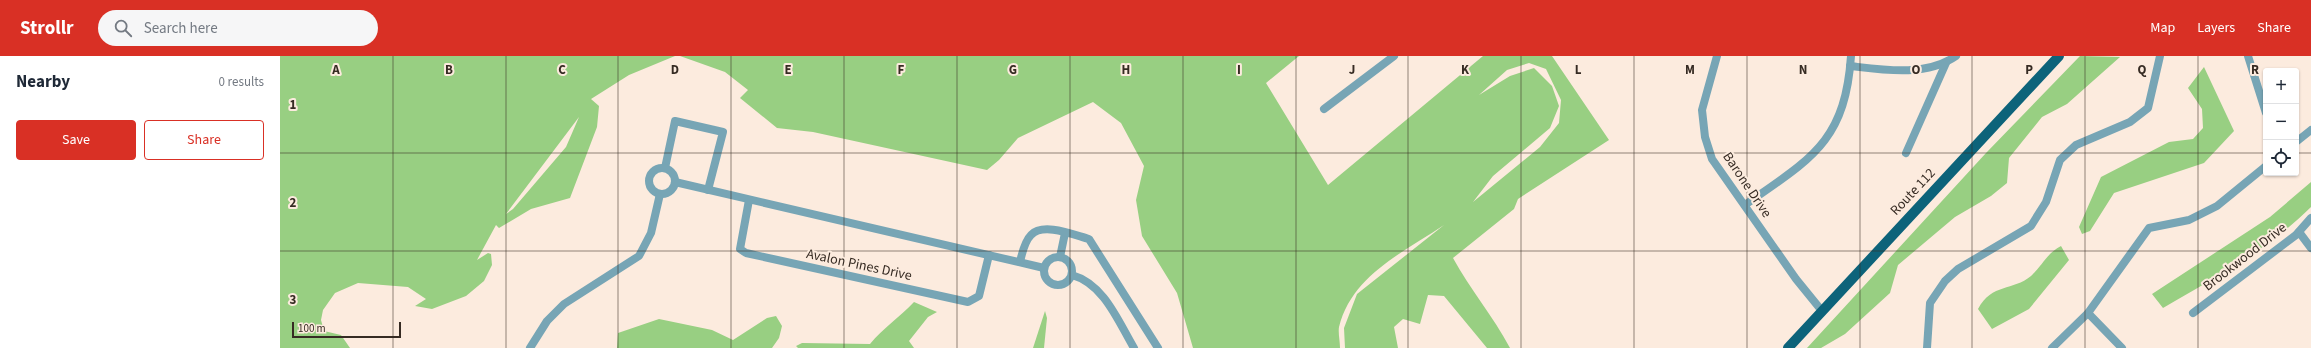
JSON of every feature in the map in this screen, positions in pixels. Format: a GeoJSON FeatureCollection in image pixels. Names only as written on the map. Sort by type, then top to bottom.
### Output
{"type":"FeatureCollection","features":[{"type":"Feature","properties":{"kind":"main road","name":"Route 112"},"geometry":{"type":"LineString","coordinates":[[1788,348],[2059,56]]}},
{"type":"Feature","properties":{"kind":"street"},"geometry":{"type":"LineString","coordinates":[[1324,109],[1394,56]]}},
{"type":"Feature","properties":{"kind":"street","name":"Barone Drive"},"geometry":{"type":"LineString","coordinates":[[1717,56],[1702,110],[1705,137],[1712,159],[1796,279],[1822,311]]}},
{"type":"Feature","properties":{"kind":"street"},"geometry":{"type":"LineString","coordinates":[[1745,205],[1796,169],[1814,154],[1829,137],[1839,116],[1844,99],[1851,56]]}},
{"type":"Feature","properties":{"kind":"street"},"geometry":{"type":"LineString","coordinates":[[1850,66],[1874,69],[1918,69],[1946,63],[1956,56]]}},
{"type":"Feature","properties":{"kind":"street"},"geometry":{"type":"LineString","coordinates":[[1927,348],[1930,303],[1945,281],[1958,269],[2031,226],[2046,202],[2060,160],[2076,144],[2130,122],[2148,108],[2160,56]]}},
{"type":"Feature","properties":{"kind":"street"},"geometry":{"type":"LineString","coordinates":[[2248,56],[2263,104]]}},
{"type":"Feature","properties":{"kind":"street"},"geometry":{"type":"LineString","coordinates":[[1906,152],[1946,63]]}},
{"type":"Feature","properties":{"kind":"street"},"geometry":{"type":"LineString","coordinates":[[665,168],[675,121],[723,132],[708,190]]}},
{"type":"Feature","properties":{"kind":"street"},"geometry":{"type":"LineString","coordinates":[[2298,140],[2311,130]]}},
{"type":"Feature","properties":{"kind":"street"},"geometry":{"type":"LineString","coordinates":[[665,168],[673,175],[675,182]]}},
{"type":"Feature","properties":{"kind":"street"},"geometry":{"type":"LineString","coordinates":[[665,168],[653,172],[649,179],[650,187],[660,194],[668,192],[675,182]]}},
{"type":"Feature","properties":{"kind":"street"},"geometry":{"type":"LineString","coordinates":[[2052,348],[2088,313],[2149,228],[2189,220],[2217,206],[2263,168]]}},
{"type":"Feature","properties":{"kind":"street"},"geometry":{"type":"LineString","coordinates":[[675,182],[1044,268]]}},
{"type":"Feature","properties":{"kind":"street"},"geometry":{"type":"LineString","coordinates":[[530,348],[546,321],[564,304],[638,256],[651,233],[660,194]]}},
{"type":"Feature","properties":{"kind":"street","name":"Avalon Pines Drive"},"geometry":{"type":"LineString","coordinates":[[748,200],[740,249],[746,254],[968,302],[979,296],[989,255]]}},
{"type":"Feature","properties":{"kind":"street","name":"Brookwood Drive"},"geometry":{"type":"LineString","coordinates":[[2193,313],[2299,232],[2311,218]]}},
{"type":"Feature","properties":{"kind":"street"},"geometry":{"type":"LineString","coordinates":[[1020,262],[1023,249],[1031,235],[1044,229],[1089,239],[1154,347]]}},
{"type":"Feature","properties":{"kind":"street"},"geometry":{"type":"LineString","coordinates":[[2299,232],[2311,248]]}},
{"type":"Feature","properties":{"kind":"street"},"geometry":{"type":"LineString","coordinates":[[1060,257],[1064,233]]}},
{"type":"Feature","properties":{"kind":"street"},"geometry":{"type":"LineString","coordinates":[[1060,257],[1072,265],[1072,276],[1066,284],[1054,285],[1045,277],[1044,268],[1053,258],[1060,257]]}},
{"type":"Feature","properties":{"kind":"street"},"geometry":{"type":"LineString","coordinates":[[1072,276],[1086,279],[1098,289],[1134,348]]}},
{"type":"Feature","properties":{"kind":"street"},"geometry":{"type":"LineString","coordinates":[[2088,313],[2122,348]]}},
{"type":"Feature","properties":{"kind":"green space"},"geometry":{"type":"Polygon","coordinates":[[[280,56],[675,56],[629,75],[591,99],[599,106],[597,127],[570,198],[531,209],[499,228],[496,225],[477,260],[488,253],[491,254],[492,265],[484,281],[466,296],[432,309],[415,306],[426,299],[408,287],[358,283],[335,293],[323,310],[321,320],[324,331],[341,335],[350,348],[280,348],[280,56]],[[579,117],[506,214],[513,209],[566,147],[579,117]]]}},
{"type":"Feature","properties":{"kind":"green space"},"geometry":{"type":"Polygon","coordinates":[[[680,56],[1299,56],[1266,83],[1328,185],[1483,56],[1552,56],[1609,140],[1518,199],[1514,209],[1453,258],[1510,348],[1487,348],[1444,296],[1428,295],[1420,324],[1403,319],[1394,327],[1398,348],[1345,348],[1344,328],[1357,294],[1444,225],[1381,267],[1367,279],[1355,293],[1346,309],[1339,327],[1340,348],[1193,348],[1177,293],[1142,236],[1136,200],[1144,166],[1121,123],[1093,102],[1018,138],[999,160],[987,170],[813,132],[777,128],[740,98],[748,90],[725,72],[680,56]],[[1529,63],[1507,70],[1479,95],[1510,76],[1534,68],[1552,86],[1559,106],[1550,128],[1493,176],[1473,202],[1540,147],[1559,123],[1561,100],[1546,69],[1529,63]]]}},
{"type":"Feature","properties":{"kind":"green space"},"geometry":{"type":"Polygon","coordinates":[[[2080,56],[2120,57],[2067,104],[2042,117],[2009,158],[2007,183],[1991,196],[1955,217],[1898,265],[1890,293],[1845,334],[1821,348],[1807,348],[1986,153],[2080,56]]]}},
{"type":"Feature","properties":{"kind":"green space"},"geometry":{"type":"Polygon","coordinates":[[[2204,67],[2234,131],[2204,163],[2114,193],[2090,231],[2082,234],[2079,227],[2101,177],[2169,142],[2193,139],[2203,128],[2202,109],[2188,88],[2204,67]]]}},
{"type":"Feature","properties":{"kind":"green space"},"geometry":{"type":"Polygon","coordinates":[[[2311,182],[2311,207],[2295,222],[2259,250],[2163,308],[2152,294],[2270,217],[2311,182]]]}},
{"type":"Feature","properties":{"kind":"green space"},"geometry":{"type":"Polygon","coordinates":[[[2061,246],[2069,260],[2029,309],[1992,329],[1978,309],[1984,301],[1996,291],[2024,281],[2031,276],[2048,256],[2061,246]]]}},
{"type":"Feature","properties":{"kind":"green space"},"geometry":{"type":"Polygon","coordinates":[[[914,302],[937,312],[928,317],[909,341],[914,348],[798,348],[796,346],[802,343],[870,344],[914,302]]]}},
{"type":"Feature","properties":{"kind":"green space"},"geometry":{"type":"Polygon","coordinates":[[[1045,311],[1047,318],[1044,348],[1033,348],[1045,311]]]}},
{"type":"Feature","properties":{"kind":"green space"},"geometry":{"type":"Polygon","coordinates":[[[776,316],[782,326],[779,338],[772,348],[617,348],[618,333],[659,319],[712,330],[733,340],[767,318],[776,316]]]}}]}
